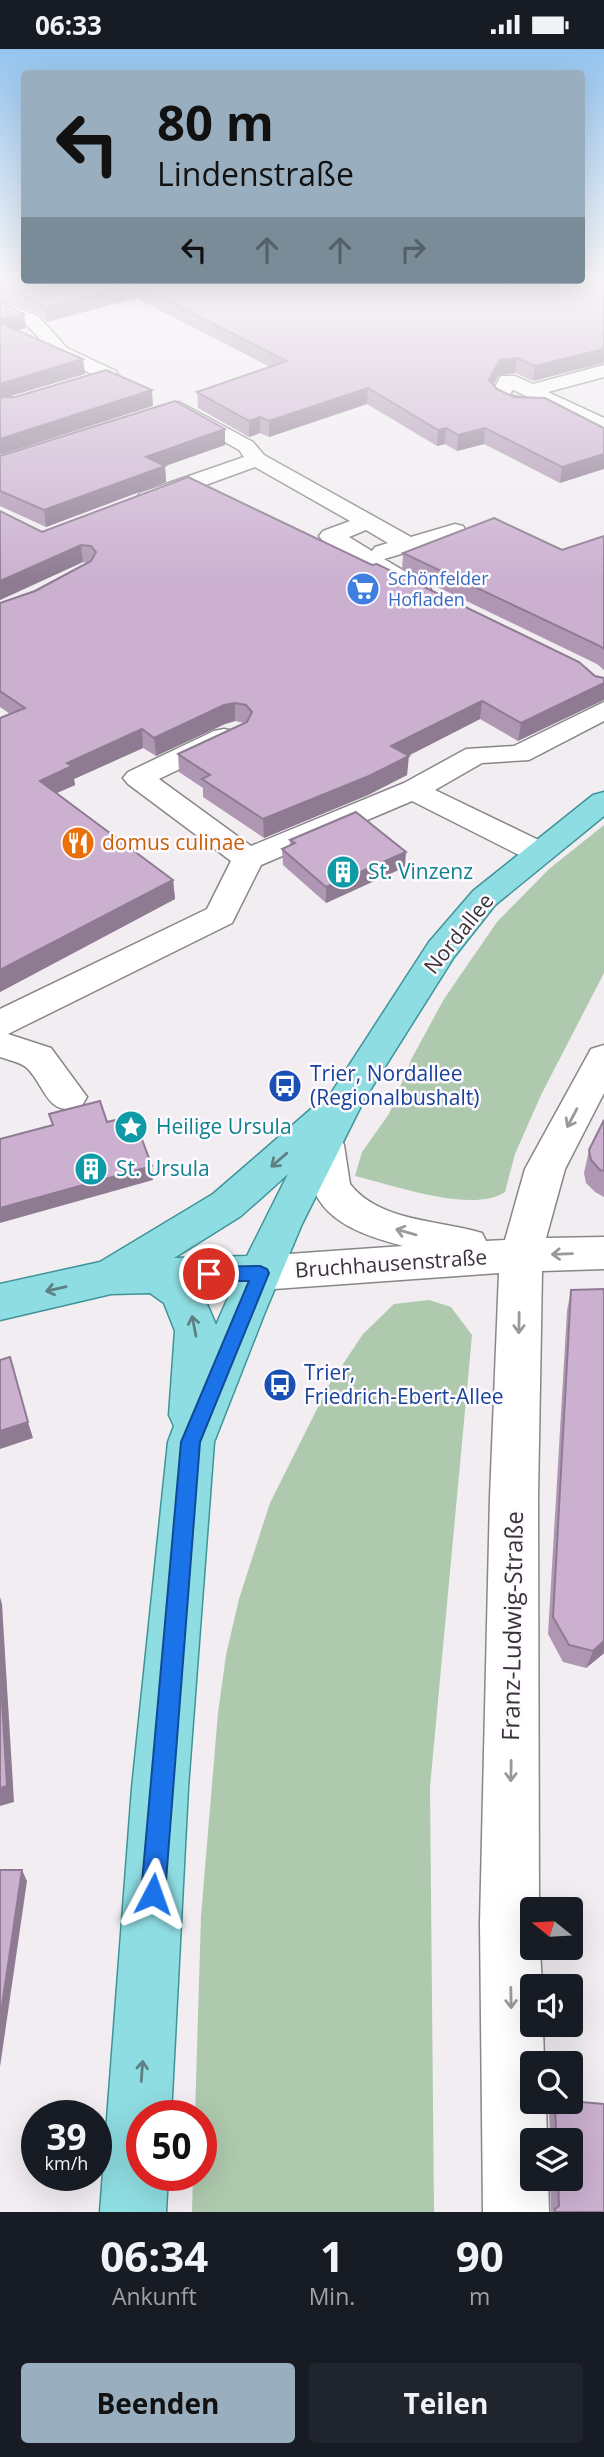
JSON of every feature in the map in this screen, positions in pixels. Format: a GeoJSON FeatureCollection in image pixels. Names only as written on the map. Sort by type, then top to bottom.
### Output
{"type":"FeatureCollection","features":[{"type":"Feature","properties":{"kind":"main road","name":"Nordallee"},"geometry":{"type":"LineString","coordinates":[[191,1442],[282,1224],[325,1145],[347,1097],[441,950],[484,898],[604,801]]}},
{"type":"Feature","properties":{"kind":"main road","name":"Nordallee"},"geometry":{"type":"LineString","coordinates":[[111,1277],[228,1205],[347,1097]]}},
{"type":"Feature","properties":{"kind":"main road"},"geometry":{"type":"LineString","coordinates":[[0,1302],[111,1277],[260,1273]]}},
{"type":"Feature","properties":{"kind":"main road"},"geometry":{"type":"LineString","coordinates":[[133,2212],[160,1788],[191,1442],[197,1331],[181,1292],[157,1275]]}},
{"type":"Feature","properties":{"kind":"street"},"geometry":{"type":"LineString","coordinates":[[84,383],[97,379]]}},
{"type":"Feature","properties":{"kind":"street"},"geometry":{"type":"LineString","coordinates":[[117,379],[132,386]]}},
{"type":"Feature","properties":{"kind":"street"},"geometry":{"type":"LineString","coordinates":[[530,391],[575,379]]}},
{"type":"Feature","properties":{"kind":"street"},"geometry":{"type":"LineString","coordinates":[[562,406],[522,404],[500,395],[508,380],[604,426]]}},
{"type":"Feature","properties":{"kind":"street"},"geometry":{"type":"LineString","coordinates":[[170,407],[246,446],[257,459],[407,544]]}},
{"type":"Feature","properties":{"kind":"street"},"geometry":{"type":"LineString","coordinates":[[127,506],[257,459]]}},
{"type":"Feature","properties":{"kind":"street"},"geometry":{"type":"LineString","coordinates":[[189,483],[213,495]]}},
{"type":"Feature","properties":{"kind":"street"},"geometry":{"type":"LineString","coordinates":[[368,522],[331,536],[367,557],[389,576],[445,603]]}},
{"type":"Feature","properties":{"kind":"street"},"geometry":{"type":"LineString","coordinates":[[367,557],[455,531]]}},
{"type":"Feature","properties":{"kind":"street"},"geometry":{"type":"LineString","coordinates":[[0,1024],[220,916],[248,859],[414,789],[476,755],[519,754],[604,711]]}},
{"type":"Feature","properties":{"kind":"street"},"geometry":{"type":"LineString","coordinates":[[236,732],[138,778],[248,859]]}},
{"type":"Feature","properties":{"kind":"street"},"geometry":{"type":"LineString","coordinates":[[414,789],[435,803],[538,852]]}},
{"type":"Feature","properties":{"kind":"street"},"geometry":{"type":"LineString","coordinates":[[0,1044],[38,1057],[68,1097]]}},
{"type":"Feature","properties":{"kind":"street","name":"Franz-Ludwig-Straße"},"geometry":{"type":"LineString","coordinates":[[516,2212],[510,1923],[514,1497],[521,1255],[545,1169],[604,1058]]}},
{"type":"Feature","properties":{"kind":"street","name":"Bruchhausenstraße"},"geometry":{"type":"LineString","coordinates":[[325,1145],[333,1190],[354,1210],[380,1224],[414,1235],[521,1255]]}},
{"type":"Feature","properties":{"kind":"street","name":"Bruchhausenstraße"},"geometry":{"type":"LineString","coordinates":[[260,1273],[604,1252]]}},
{"type":"Feature","properties":{"kind":"green space"},"geometry":{"type":"Polygon","coordinates":[[[604,825],[604,973],[541,1095],[515,1154],[505,1192],[491,1198],[453,1199],[355,1176],[362,1152],[389,1114],[412,1058],[444,999],[497,922],[549,869],[604,825]]]}},
{"type":"Feature","properties":{"kind":"green space"},"geometry":{"type":"Polygon","coordinates":[[[429,1300],[451,1307],[472,1335],[430,1787],[434,2212],[192,2212],[193,2191],[217,2191],[217,2100],[195,2100],[201,1916],[218,1713],[226,1655],[239,1599],[270,1503],[329,1385],[363,1334],[394,1304],[429,1300]]]}},
{"type":"Feature","properties":{"kind":"building"},"geometry":{"type":"Polygon","coordinates":[[[0,379],[17,379],[0,384],[0,379]]]}},
{"type":"Feature","properties":{"kind":"building"},"geometry":{"type":"Polygon","coordinates":[[[76,379],[127,379],[152,390],[0,439],[0,397],[15,397],[76,379]]]}},
{"type":"Feature","properties":{"kind":"building"},"geometry":{"type":"Polygon","coordinates":[[[235,379],[490,379],[497,389],[514,397],[545,398],[604,428],[604,454],[562,467],[485,428],[458,435],[446,428],[438,430],[368,388],[269,421],[260,417],[249,421],[197,392],[235,379]]]}},
{"type":"Feature","properties":{"kind":"building"},"geometry":{"type":"Polygon","coordinates":[[[175,401],[225,429],[146,457],[165,466],[44,510],[0,491],[0,456],[175,401]]]}},
{"type":"Feature","properties":{"kind":"building"},"geometry":{"type":"Polygon","coordinates":[[[188,477],[372,565],[377,564],[579,662],[595,676],[604,678],[604,683],[521,723],[482,701],[391,746],[409,756],[369,776],[263,819],[202,779],[210,775],[178,754],[247,722],[252,712],[246,705],[224,705],[154,738],[142,729],[67,763],[72,766],[40,781],[173,880],[0,970],[0,718],[25,708],[0,691],[0,603],[35,591],[91,561],[96,552],[91,546],[81,545],[0,581],[0,511],[42,532],[188,477]]]}},
{"type":"Feature","properties":{"kind":"building"},"geometry":{"type":"Polygon","coordinates":[[[494,518],[562,550],[604,536],[604,649],[403,553],[494,518]]]}},
{"type":"Feature","properties":{"kind":"building"},"geometry":{"type":"Polygon","coordinates":[[[356,812],[406,852],[326,887],[282,849],[295,843],[290,840],[356,812]]]}},
{"type":"Feature","properties":{"kind":"building"},"geometry":{"type":"Polygon","coordinates":[[[100,1101],[107,1122],[133,1116],[152,1166],[0,1208],[0,1139],[53,1125],[49,1114],[100,1101]]]}},
{"type":"Feature","properties":{"kind":"building"},"geometry":{"type":"Polygon","coordinates":[[[604,1120],[604,1171],[591,1160],[589,1150],[604,1120]]]}},
{"type":"Feature","properties":{"kind":"building"},"geometry":{"type":"Polygon","coordinates":[[[604,1289],[604,1641],[593,1651],[569,1645],[553,1617],[571,1290],[604,1289]]]}},
{"type":"Feature","properties":{"kind":"building"},"geometry":{"type":"Polygon","coordinates":[[[10,1357],[28,1422],[0,1431],[0,1360],[10,1357]]]}},
{"type":"Feature","properties":{"kind":"building"},"geometry":{"type":"Polygon","coordinates":[[[0,1667],[7,1786],[0,1788],[0,1667]]]}},
{"type":"Feature","properties":{"kind":"building"},"geometry":{"type":"Polygon","coordinates":[[[0,1870],[22,1870],[0,2019],[0,1870]]]}},
{"type":"Feature","properties":{"kind":"building"},"geometry":{"type":"Polygon","coordinates":[[[583,2102],[604,2104],[604,2212],[555,2212],[559,2206],[558,2191],[583,2191],[583,2128],[556,2128],[555,2114],[583,2114],[583,2102]]]}},
{"type":"Feature","properties":{"kind":"place","name":"Schönfelder Hofladen"},"geometry":{"type":"Point","coordinates":[363,589]}},
{"type":"Feature","properties":{"kind":"place","name":"domus culinae"},"geometry":{"type":"Point","coordinates":[78,843]}},
{"type":"Feature","properties":{"kind":"place","name":"St. Vinzenz"},"geometry":{"type":"Point","coordinates":[343,872]}},
{"type":"Feature","properties":{"kind":"place","name":"Trier, Nordallee (Regionalbushalt)"},"geometry":{"type":"Point","coordinates":[285,1086]}},
{"type":"Feature","properties":{"kind":"place","name":"Heilige Ursula"},"geometry":{"type":"Point","coordinates":[131,1127]}},
{"type":"Feature","properties":{"kind":"place","name":"St. Ursula"},"geometry":{"type":"Point","coordinates":[91,1169]}},
{"type":"Feature","properties":{"kind":"place","name":"Trier, Friedrich-Ebert-Allee"},"geometry":{"type":"Point","coordinates":[280,1385]}},
{"type":"Feature","properties":{"kind":"route"},"geometry":{"type":"LineString","coordinates":[[153,1894],[191,1442],[260,1273],[209,1274]]}}]}
